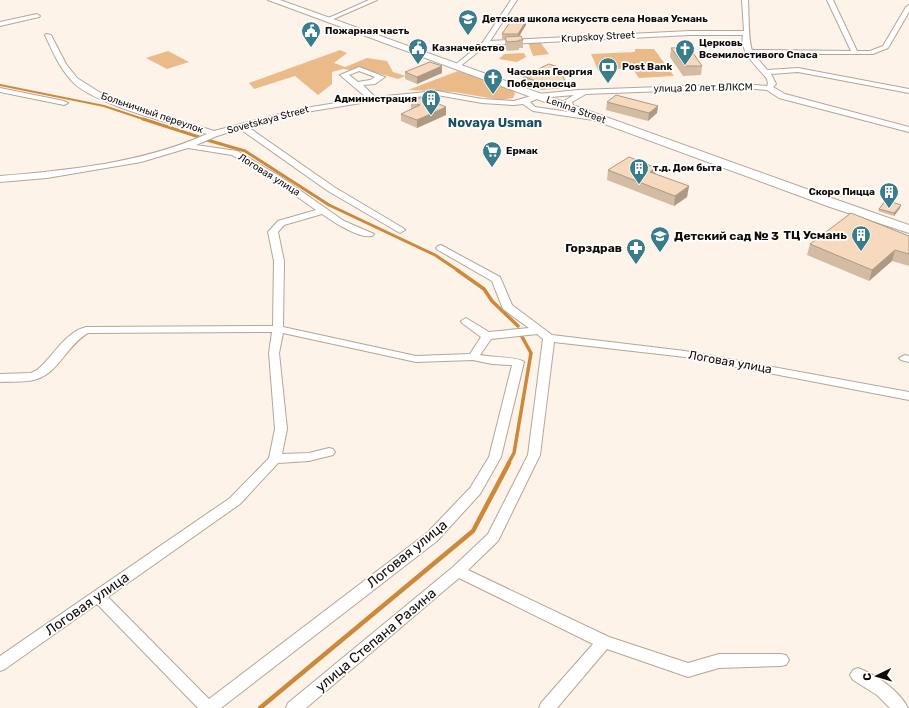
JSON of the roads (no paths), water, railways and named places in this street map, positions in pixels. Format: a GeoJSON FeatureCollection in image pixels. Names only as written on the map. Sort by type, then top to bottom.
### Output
{"type":"FeatureCollection","features":[{"type":"Feature","properties":{"kind":"main road","name":"Lenina Street"},"geometry":{"type":"LineString","coordinates":[[272,0],[835,204],[909,229]]}},
{"type":"Feature","properties":{"kind":"street"},"geometry":{"type":"LineString","coordinates":[[326,20],[374,0]]}},
{"type":"Feature","properties":{"kind":"street"},"geometry":{"type":"LineString","coordinates":[[457,66],[485,42],[514,0]]}},
{"type":"Feature","properties":{"kind":"street"},"geometry":{"type":"LineString","coordinates":[[745,0],[747,33],[745,42],[749,52],[771,79],[772,84],[769,88]]}},
{"type":"Feature","properties":{"kind":"street"},"geometry":{"type":"LineString","coordinates":[[830,0],[855,52]]}},
{"type":"Feature","properties":{"kind":"street"},"geometry":{"type":"LineString","coordinates":[[749,52],[871,53],[886,47],[909,7]]}},
{"type":"Feature","properties":{"kind":"street"},"geometry":{"type":"LineString","coordinates":[[0,24],[37,16]]}},
{"type":"Feature","properties":{"kind":"street","name":"Krupskoy Street"},"geometry":{"type":"LineString","coordinates":[[485,42],[697,32],[747,33]]}},
{"type":"Feature","properties":{"kind":"street","name":"Больничный переулок"},"geometry":{"type":"LineString","coordinates":[[48,34],[71,76],[88,90],[104,99],[214,134]]}},
{"type":"Feature","properties":{"kind":"street"},"geometry":{"type":"LineString","coordinates":[[766,72],[798,70],[909,91]]}},
{"type":"Feature","properties":{"kind":"street"},"geometry":{"type":"LineString","coordinates":[[357,84],[373,99]]}},
{"type":"Feature","properties":{"kind":"street","name":"улица 20 лет ВЛКСМ"},"geometry":{"type":"LineString","coordinates":[[538,96],[585,92],[744,86],[769,88],[782,96],[877,120],[909,130]]}},
{"type":"Feature","properties":{"kind":"street"},"geometry":{"type":"LineString","coordinates":[[0,90],[64,103]]}},
{"type":"Feature","properties":{"kind":"street"},"geometry":{"type":"LineString","coordinates":[[570,108],[568,101],[585,92]]}},
{"type":"Feature","properties":{"kind":"street","name":"Sovetskaya Street"},"geometry":{"type":"LineString","coordinates":[[0,179],[47,175],[140,160],[187,146],[214,134],[299,111],[373,99],[437,93],[504,103],[525,101],[538,96]]}},
{"type":"Feature","properties":{"kind":"street"},"geometry":{"type":"LineString","coordinates":[[525,101],[533,109],[601,119]]}},
{"type":"Feature","properties":{"kind":"street"},"geometry":{"type":"LineString","coordinates":[[242,127],[331,189],[400,230]]}},
{"type":"Feature","properties":{"kind":"street","name":"Логовая улица"},"geometry":{"type":"LineString","coordinates":[[187,146],[234,153],[278,179],[341,223],[370,234]]}},
{"type":"Feature","properties":{"kind":"street"},"geometry":{"type":"LineString","coordinates":[[324,210],[281,223],[273,232],[279,261],[278,329],[274,353],[281,429],[275,459],[309,457],[329,452]]}},
{"type":"Feature","properties":{"kind":"street"},"geometry":{"type":"LineString","coordinates":[[441,248],[496,279],[508,307],[544,334]]}},
{"type":"Feature","properties":{"kind":"street"},"geometry":{"type":"LineString","coordinates":[[466,321],[487,336],[474,357]]}},
{"type":"Feature","properties":{"kind":"street","name":"Логовая улица"},"geometry":{"type":"LineString","coordinates":[[0,378],[36,375],[55,359],[71,340],[86,330],[278,329],[416,360],[474,357],[492,361],[518,362],[495,457],[475,491],[432,537],[209,708]]}},
{"type":"Feature","properties":{"kind":"street","name":"Логовая улица"},"geometry":{"type":"LineString","coordinates":[[487,336],[506,333],[544,334],[685,354],[909,396]]}},
{"type":"Feature","properties":{"kind":"street","name":"улица Степана Разина"},"geometry":{"type":"LineString","coordinates":[[294,708],[458,571],[493,537],[534,455],[544,334]]}},
{"type":"Feature","properties":{"kind":"street","name":"Логовая улица"},"geometry":{"type":"LineString","coordinates":[[0,664],[236,502],[275,459]]}},
{"type":"Feature","properties":{"kind":"street"},"geometry":{"type":"LineString","coordinates":[[458,571],[604,642],[688,670],[719,661],[781,660]]}},
{"type":"Feature","properties":{"kind":"street"},"geometry":{"type":"LineString","coordinates":[[98,596],[209,708]]}},
{"type":"Feature","properties":{"kind":"street"},"geometry":{"type":"LineString","coordinates":[[547,708],[604,642]]}},
{"type":"Feature","properties":{"kind":"street"},"geometry":{"type":"LineString","coordinates":[[858,675],[883,690],[900,708]]}},
{"type":"Feature","properties":{"kind":"waterway"},"geometry":{"type":"LineString","coordinates":[[0,85],[104,106],[143,119]]}},
{"type":"Feature","properties":{"kind":"waterway"},"geometry":{"type":"LineString","coordinates":[[143,119],[199,137]]}},
{"type":"Feature","properties":{"kind":"waterway"},"geometry":{"type":"LineString","coordinates":[[207,140],[245,151],[329,205],[435,255],[459,271]]}},
{"type":"Feature","properties":{"kind":"waterway"},"geometry":{"type":"LineString","coordinates":[[457,270],[484,289],[492,301],[518,326]]}},
{"type":"Feature","properties":{"kind":"waterway"},"geometry":{"type":"LineString","coordinates":[[508,464],[514,453],[531,353],[521,335]]}},
{"type":"Feature","properties":{"kind":"waterway"},"geometry":{"type":"LineString","coordinates":[[260,708],[473,531],[509,463]]}},
{"type":"Feature","properties":{"kind":"place","name":"Детская школа искусств села Новая Усмань"},"geometry":{"type":"Point","coordinates":[468,36]}},
{"type":"Feature","properties":{"kind":"place","name":"Пожарная часть"},"geometry":{"type":"Point","coordinates":[311,48]}},
{"type":"Feature","properties":{"kind":"place","name":"Казначейство"},"geometry":{"type":"Point","coordinates":[418,65]}},
{"type":"Feature","properties":{"kind":"place","name":"Церковь Всемилостивого Спаса"},"geometry":{"type":"Point","coordinates":[685,66]}},
{"type":"Feature","properties":{"kind":"place","name":"Post Bank"},"geometry":{"type":"Point","coordinates":[608,84]}},
{"type":"Feature","properties":{"kind":"place","name":"Часовня Георгия Победоносца"},"geometry":{"type":"Point","coordinates":[493,95]}},
{"type":"Feature","properties":{"kind":"place","name":"Администрация"},"geometry":{"type":"Point","coordinates":[431,116]}},
{"type":"Feature","properties":{"kind":"place","name":"Ермак"},"geometry":{"type":"Point","coordinates":[492,168]}},
{"type":"Feature","properties":{"kind":"place","name":"т.д. Дом быта"},"geometry":{"type":"Point","coordinates":[639,185]}},
{"type":"Feature","properties":{"kind":"place","name":"Скоро Пицца"},"geometry":{"type":"Point","coordinates":[889,209]}},
{"type":"Feature","properties":{"kind":"place","name":"ТЦ Усмань"},"geometry":{"type":"Point","coordinates":[861,252]}},
{"type":"Feature","properties":{"kind":"place","name":"Детский сад № 3"},"geometry":{"type":"Point","coordinates":[660,253]}},
{"type":"Feature","properties":{"kind":"place","name":"Горздрав"},"geometry":{"type":"Point","coordinates":[636,265]}},
{"type":"Feature","properties":{"kind":"district","name":"Novaya Usman"},"geometry":{"type":"Point","coordinates":[495,122]}}]}
